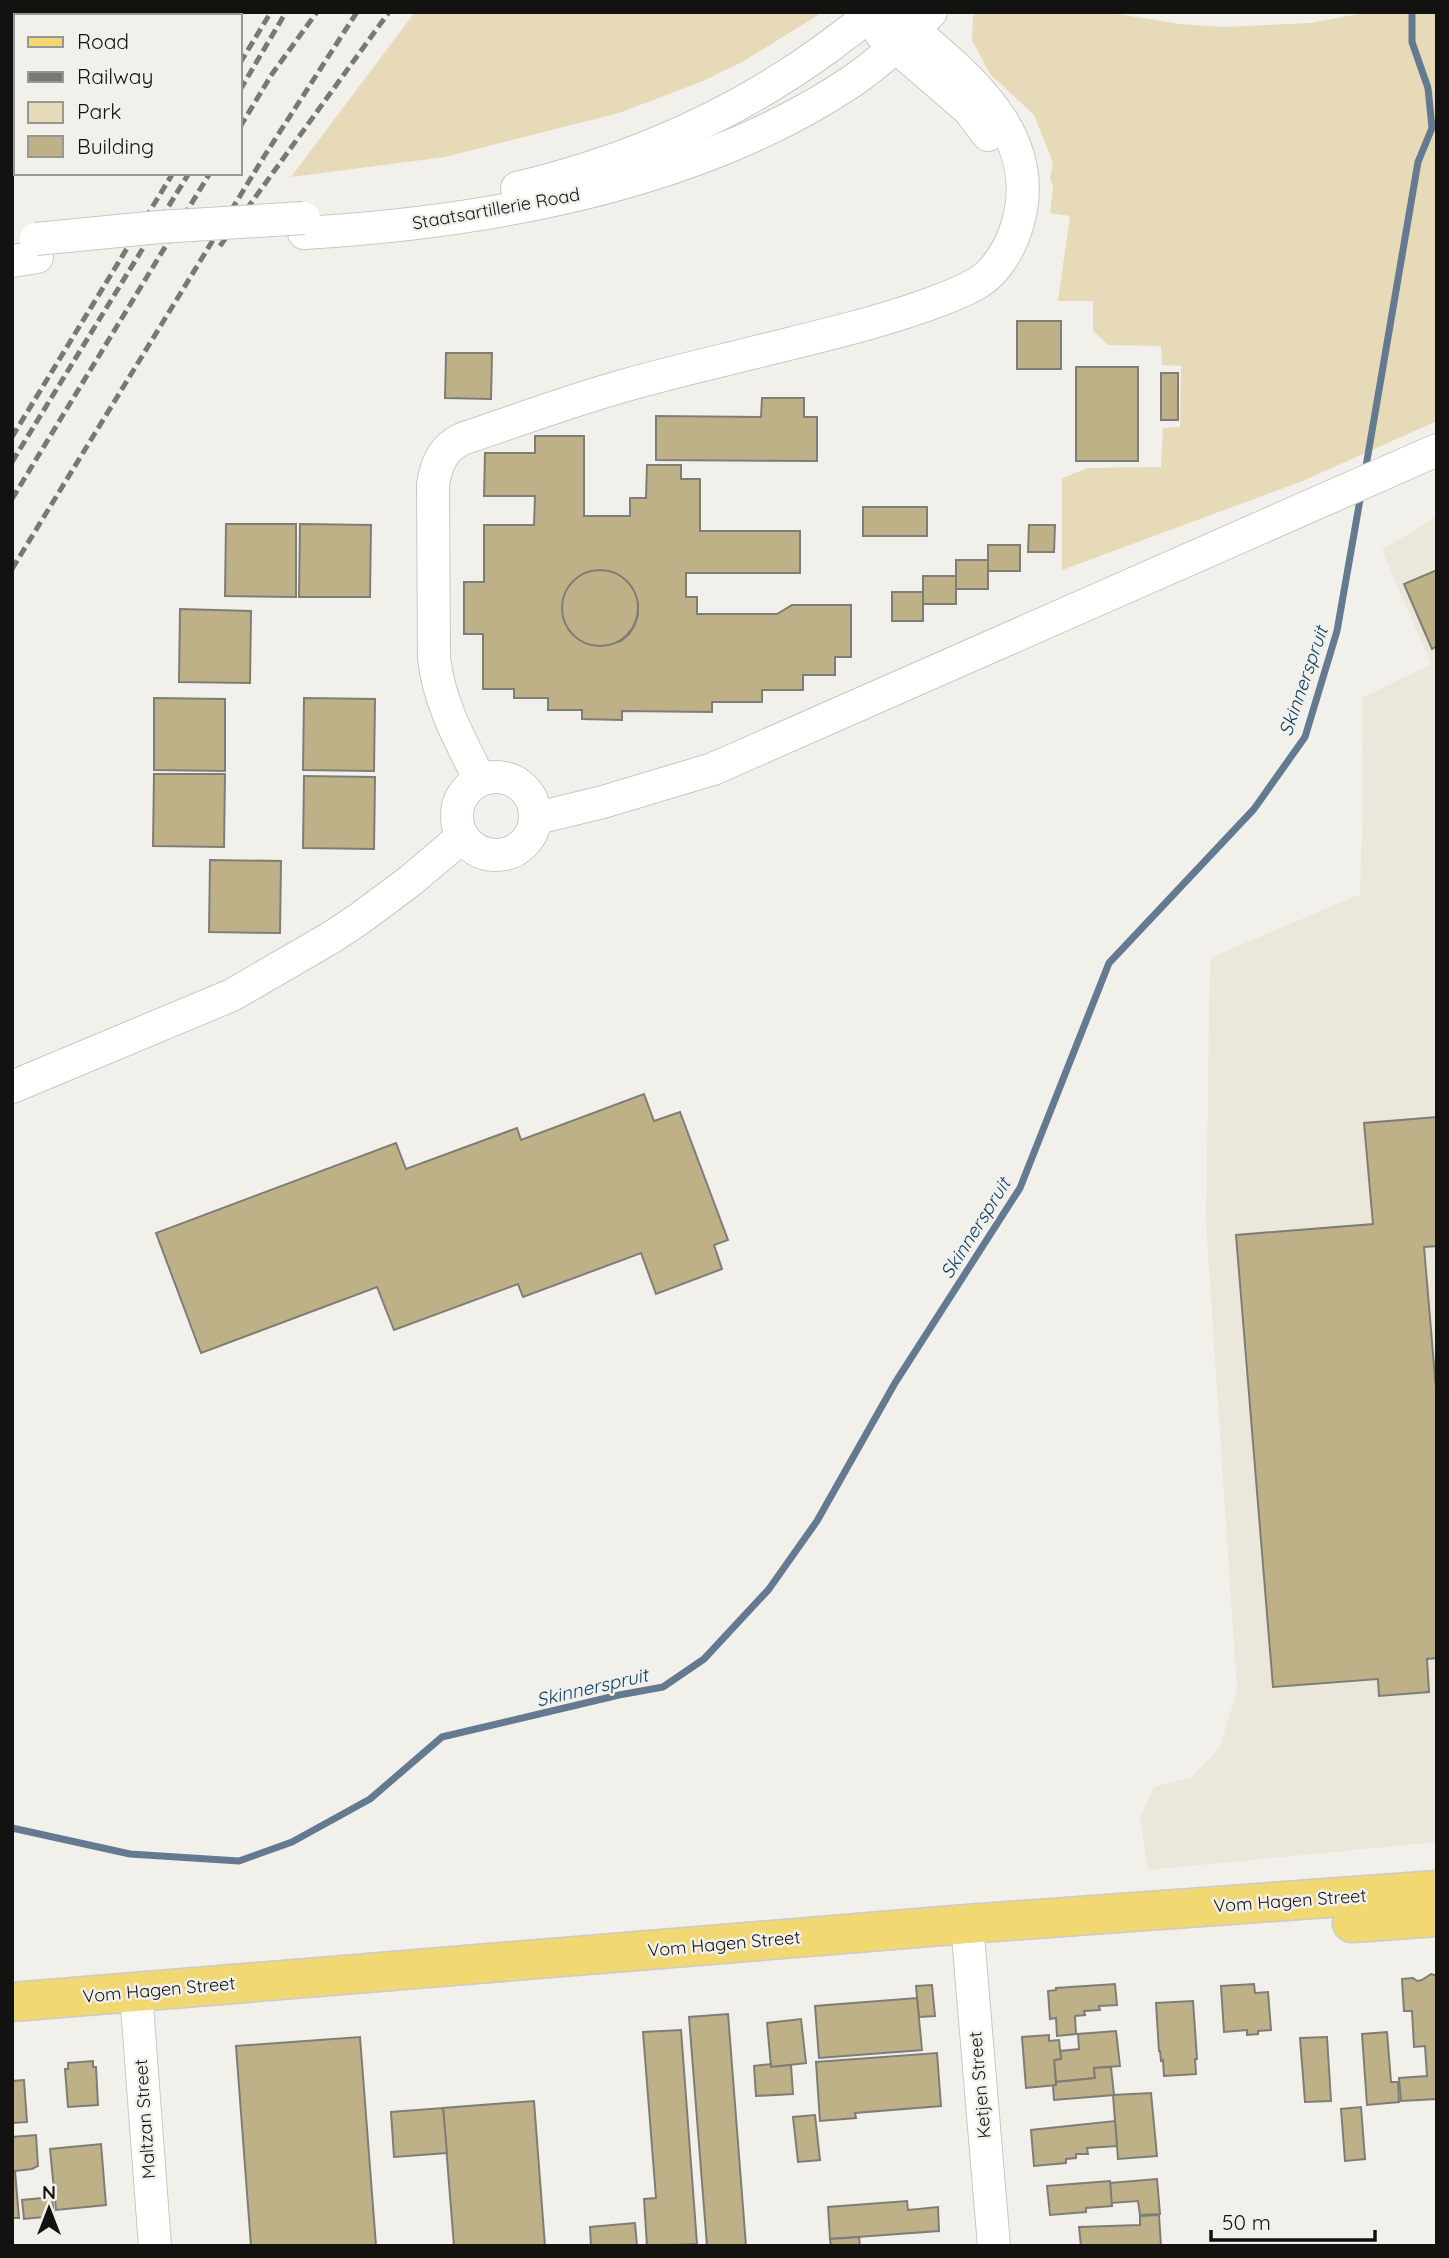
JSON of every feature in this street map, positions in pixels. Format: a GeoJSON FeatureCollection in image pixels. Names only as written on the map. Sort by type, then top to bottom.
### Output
{"type":"FeatureCollection","features":[{"type":"Feature","properties":{"kind":"main road","name":"Vom Hagen Street"},"geometry":{"type":"LineString","coordinates":[[12,2022],[136,2003],[968,1936],[1437,1890]]}},
{"type":"Feature","properties":{"kind":"main road","name":"Vom Hagen Street"},"geometry":{"type":"LineString","coordinates":[[968,1936],[1437,1917]]}},
{"type":"Feature","properties":{"kind":"main road","name":"Vom Hagen Street"},"geometry":{"type":"LineString","coordinates":[[12,2002],[136,2003]]}},
{"type":"Feature","properties":{"kind":"street","name":"Staatsartillerie Road"},"geometry":{"type":"LineString","coordinates":[[304,226],[401,226],[476,214],[615,186],[704,156],[786,120],[852,81],[895,22]]}},
{"type":"Feature","properties":{"kind":"street","name":"Staatsartillerie Road"},"geometry":{"type":"LineString","coordinates":[[24,250],[161,244],[304,226],[460,201],[521,187],[597,165],[688,130],[810,61],[895,22]]}},
{"type":"Feature","properties":{"kind":"street"},"geometry":{"type":"LineString","coordinates":[[480,780],[445,708],[437,682],[434,658],[433,485],[435,471],[445,452],[454,443],[621,386],[893,316],[950,296],[980,281],[1002,258],[1020,214],[1021,168],[1015,145],[1002,117],[973,84],[895,22]]}},
{"type":"Feature","properties":{"kind":"street"},"geometry":{"type":"LineString","coordinates":[[537,818],[603,802],[713,769],[1434,451]]}},
{"type":"Feature","properties":{"kind":"street"},"geometry":{"type":"LineString","coordinates":[[500,776],[519,783],[532,798],[537,818],[531,837],[516,851],[496,856],[476,851],[462,837],[456,815],[463,794],[480,780],[500,776]]}},
{"type":"Feature","properties":{"kind":"street"},"geometry":{"type":"LineString","coordinates":[[12,1087],[232,995],[359,919],[462,837]]}},
{"type":"Feature","properties":{"kind":"street","name":"Ketjen Street"},"geometry":{"type":"LineString","coordinates":[[968,1936],[993,2246]]}},
{"type":"Feature","properties":{"kind":"street","name":"Maltzan Street"},"geometry":{"type":"LineString","coordinates":[[136,2003],[155,2246]]}},
{"type":"Feature","properties":{"kind":"shaded area"},"geometry":{"type":"Polygon","coordinates":[[[12,12],[198,12],[14,14],[12,172],[12,12]]]}},
{"type":"Feature","properties":{"kind":"shaded area"},"geometry":{"type":"Polygon","coordinates":[[[1437,516],[1437,1842],[1148,1870],[1140,1818],[1154,1787],[1192,1777],[1220,1747],[1237,1690],[1206,1223],[1210,958],[1360,894],[1362,698],[1431,664],[1382,550],[1437,516]]]}},
{"type":"Feature","properties":{"kind":"green space"},"geometry":{"type":"Polygon","coordinates":[[[415,12],[823,12],[742,62],[703,81],[619,113],[445,157],[291,177],[415,12]]]}},
{"type":"Feature","properties":{"kind":"green space"},"geometry":{"type":"Polygon","coordinates":[[[976,12],[1106,12],[1179,24],[1224,27],[1310,23],[1370,12],[1437,12],[1437,421],[1300,482],[1062,570],[1062,478],[1088,468],[1161,467],[1163,428],[1180,427],[1181,366],[1162,365],[1161,346],[1108,345],[1093,331],[1093,301],[1058,301],[1070,216],[1050,213],[1053,163],[1034,115],[990,74],[972,40],[973,17],[976,12]]]}},
{"type":"Feature","properties":{"kind":"building"},"geometry":{"type":"Polygon","coordinates":[[[1017,321],[1061,321],[1061,369],[1017,369],[1017,321]]]}},
{"type":"Feature","properties":{"kind":"building"},"geometry":{"type":"Polygon","coordinates":[[[446,353],[492,353],[491,399],[445,398],[446,353]]]}},
{"type":"Feature","properties":{"kind":"building"},"geometry":{"type":"Polygon","coordinates":[[[1076,367],[1138,367],[1138,461],[1076,461],[1076,367]]]}},
{"type":"Feature","properties":{"kind":"building"},"geometry":{"type":"Polygon","coordinates":[[[1161,373],[1178,373],[1178,420],[1161,420],[1161,373]]]}},
{"type":"Feature","properties":{"kind":"building"},"geometry":{"type":"Polygon","coordinates":[[[762,398],[804,398],[804,417],[817,417],[817,461],[656,460],[656,416],[761,417],[762,398]]]}},
{"type":"Feature","properties":{"kind":"building"},"geometry":{"type":"Polygon","coordinates":[[[535,436],[584,436],[584,516],[630,516],[630,498],[646,498],[647,465],[681,465],[681,479],[700,479],[700,531],[800,531],[800,573],[686,573],[686,597],[697,597],[697,614],[777,614],[792,605],[851,605],[851,657],[835,657],[835,675],[803,675],[803,690],[762,690],[762,702],[712,702],[712,712],[622,711],[622,720],[582,719],[582,710],[548,710],[548,698],[514,698],[514,689],[483,689],[483,634],[464,634],[464,582],[484,582],[484,525],[534,525],[535,496],[484,496],[485,453],[535,453],[535,436]],[[601,571],[580,577],[572,583],[563,603],[563,614],[572,633],[580,640],[600,646],[621,641],[629,634],[638,614],[638,603],[629,584],[621,577],[601,571]]]}},
{"type":"Feature","properties":{"kind":"building"},"geometry":{"type":"Polygon","coordinates":[[[863,507],[927,507],[927,536],[863,536],[863,507]]]}},
{"type":"Feature","properties":{"kind":"building"},"geometry":{"type":"Polygon","coordinates":[[[226,524],[296,524],[296,597],[225,596],[226,524]]]}},
{"type":"Feature","properties":{"kind":"building"},"geometry":{"type":"Polygon","coordinates":[[[300,524],[371,525],[370,597],[299,597],[300,524]]]}},
{"type":"Feature","properties":{"kind":"building"},"geometry":{"type":"Polygon","coordinates":[[[1029,525],[1055,525],[1054,552],[1028,552],[1029,525]]]}},
{"type":"Feature","properties":{"kind":"building"},"geometry":{"type":"Polygon","coordinates":[[[988,545],[1020,545],[1020,571],[988,571],[988,545]]]}},
{"type":"Feature","properties":{"kind":"building"},"geometry":{"type":"Polygon","coordinates":[[[956,560],[988,560],[988,589],[956,589],[956,560]]]}},
{"type":"Feature","properties":{"kind":"building"},"geometry":{"type":"Polygon","coordinates":[[[600,570],[614,573],[627,581],[635,594],[638,608],[635,622],[627,635],[614,643],[600,646],[586,643],[573,635],[565,622],[562,608],[565,594],[573,581],[586,573],[600,570]]]}},
{"type":"Feature","properties":{"kind":"building"},"geometry":{"type":"Polygon","coordinates":[[[1437,570],[1437,646],[1432,649],[1404,584],[1437,570]]]}},
{"type":"Feature","properties":{"kind":"building"},"geometry":{"type":"Polygon","coordinates":[[[923,576],[956,576],[956,604],[923,604],[923,576]]]}},
{"type":"Feature","properties":{"kind":"building"},"geometry":{"type":"Polygon","coordinates":[[[892,592],[923,592],[923,621],[892,621],[892,592]]]}},
{"type":"Feature","properties":{"kind":"building"},"geometry":{"type":"Polygon","coordinates":[[[180,609],[251,611],[250,683],[179,682],[180,609]]]}},
{"type":"Feature","properties":{"kind":"building"},"geometry":{"type":"Polygon","coordinates":[[[154,698],[225,699],[225,771],[154,770],[154,698]]]}},
{"type":"Feature","properties":{"kind":"building"},"geometry":{"type":"Polygon","coordinates":[[[304,698],[375,699],[374,771],[303,770],[304,698]]]}},
{"type":"Feature","properties":{"kind":"building"},"geometry":{"type":"Polygon","coordinates":[[[154,774],[225,774],[224,847],[153,846],[154,774]]]}},
{"type":"Feature","properties":{"kind":"building"},"geometry":{"type":"Polygon","coordinates":[[[304,776],[375,777],[374,849],[303,848],[304,776]]]}},
{"type":"Feature","properties":{"kind":"building"},"geometry":{"type":"Polygon","coordinates":[[[210,860],[281,861],[280,933],[209,932],[210,860]]]}},
{"type":"Feature","properties":{"kind":"building"},"geometry":{"type":"Polygon","coordinates":[[[644,1094],[654,1121],[680,1112],[728,1240],[714,1245],[722,1269],[656,1294],[641,1253],[523,1297],[518,1284],[394,1330],[377,1287],[201,1353],[156,1233],[396,1143],[406,1169],[517,1128],[521,1140],[644,1094]]]}},
{"type":"Feature","properties":{"kind":"building"},"geometry":{"type":"Polygon","coordinates":[[[1437,1117],[1437,1246],[1424,1247],[1437,1401],[1437,1658],[1427,1659],[1429,1692],[1379,1696],[1378,1679],[1273,1687],[1236,1235],[1373,1224],[1364,1123],[1437,1117]]]}},
{"type":"Feature","properties":{"kind":"building"},"geometry":{"type":"Polygon","coordinates":[[[1431,1974],[1437,1976],[1437,2099],[1401,2101],[1399,2078],[1427,2076],[1425,2046],[1414,2047],[1412,2011],[1404,2011],[1402,1979],[1413,1978],[1417,1981],[1431,1974]]]}},
{"type":"Feature","properties":{"kind":"building"},"geometry":{"type":"Polygon","coordinates":[[[1115,1984],[1117,2005],[1099,2006],[1100,2010],[1084,2011],[1085,2015],[1075,2016],[1076,2034],[1057,2036],[1056,2018],[1050,2019],[1048,1991],[1056,1988],[1115,1984]]]}},
{"type":"Feature","properties":{"kind":"building"},"geometry":{"type":"Polygon","coordinates":[[[1254,1984],[1255,1993],[1268,1992],[1271,2030],[1247,2035],[1247,2030],[1224,2032],[1221,1986],[1254,1984]]]}},
{"type":"Feature","properties":{"kind":"building"},"geometry":{"type":"Polygon","coordinates":[[[932,1985],[935,2016],[919,2017],[916,1986],[932,1985]]]}},
{"type":"Feature","properties":{"kind":"building"},"geometry":{"type":"Polygon","coordinates":[[[917,1998],[922,2050],[819,2058],[815,2006],[917,1998]]]}},
{"type":"Feature","properties":{"kind":"building"},"geometry":{"type":"Polygon","coordinates":[[[1193,2001],[1196,2074],[1164,2076],[1163,2060],[1161,2061],[1159,2051],[1156,2003],[1193,2001]]]}},
{"type":"Feature","properties":{"kind":"building"},"geometry":{"type":"Polygon","coordinates":[[[728,2014],[746,2246],[707,2246],[689,2017],[728,2014]]]}},
{"type":"Feature","properties":{"kind":"building"},"geometry":{"type":"Polygon","coordinates":[[[801,2019],[806,2063],[771,2067],[767,2023],[801,2019]]]}},
{"type":"Feature","properties":{"kind":"building"},"geometry":{"type":"Polygon","coordinates":[[[681,2030],[697,2244],[647,2246],[644,2199],[656,2198],[643,2032],[681,2030]]]}},
{"type":"Feature","properties":{"kind":"building"},"geometry":{"type":"Polygon","coordinates":[[[1116,2031],[1120,2066],[1094,2068],[1095,2078],[1056,2082],[1054,2060],[1061,2059],[1060,2051],[1079,2049],[1078,2034],[1116,2031]]]}},
{"type":"Feature","properties":{"kind":"building"},"geometry":{"type":"Polygon","coordinates":[[[1387,2032],[1391,2082],[1398,2082],[1399,2102],[1367,2105],[1362,2034],[1387,2032]]]}},
{"type":"Feature","properties":{"kind":"building"},"geometry":{"type":"Polygon","coordinates":[[[1049,2035],[1049,2041],[1059,2040],[1061,2059],[1054,2060],[1056,2085],[1026,2088],[1022,2037],[1049,2035]]]}},
{"type":"Feature","properties":{"kind":"building"},"geometry":{"type":"Polygon","coordinates":[[[360,2037],[376,2246],[251,2246],[236,2046],[360,2037]]]}},
{"type":"Feature","properties":{"kind":"building"},"geometry":{"type":"Polygon","coordinates":[[[1327,2037],[1331,2101],[1305,2102],[1300,2038],[1327,2037]]]}},
{"type":"Feature","properties":{"kind":"building"},"geometry":{"type":"Polygon","coordinates":[[[937,2053],[941,2106],[855,2113],[856,2118],[820,2121],[816,2062],[937,2053]]]}},
{"type":"Feature","properties":{"kind":"building"},"geometry":{"type":"Polygon","coordinates":[[[93,2061],[93,2067],[96,2067],[98,2105],[68,2107],[65,2069],[68,2069],[68,2063],[93,2061]]]}},
{"type":"Feature","properties":{"kind":"building"},"geometry":{"type":"Polygon","coordinates":[[[771,2064],[771,2067],[791,2065],[793,2094],[756,2096],[754,2066],[771,2064]]]}},
{"type":"Feature","properties":{"kind":"building"},"geometry":{"type":"Polygon","coordinates":[[[1111,2067],[1114,2095],[1054,2100],[1053,2086],[1056,2082],[1095,2078],[1094,2068],[1111,2067]]]}},
{"type":"Feature","properties":{"kind":"building"},"geometry":{"type":"Polygon","coordinates":[[[24,2080],[27,2122],[12,2123],[12,2081],[24,2080]]]}},
{"type":"Feature","properties":{"kind":"building"},"geometry":{"type":"Polygon","coordinates":[[[1151,2093],[1157,2156],[1118,2159],[1113,2095],[1151,2093]]]}},
{"type":"Feature","properties":{"kind":"building"},"geometry":{"type":"Polygon","coordinates":[[[534,2101],[545,2246],[454,2246],[443,2108],[534,2101]]]}},
{"type":"Feature","properties":{"kind":"building"},"geometry":{"type":"Polygon","coordinates":[[[1361,2107],[1365,2159],[1345,2161],[1341,2109],[1361,2107]]]}},
{"type":"Feature","properties":{"kind":"building"},"geometry":{"type":"Polygon","coordinates":[[[443,2108],[447,2153],[394,2157],[391,2112],[443,2108]]]}},
{"type":"Feature","properties":{"kind":"building"},"geometry":{"type":"Polygon","coordinates":[[[815,2115],[820,2160],[798,2162],[793,2117],[815,2115]]]}},
{"type":"Feature","properties":{"kind":"building"},"geometry":{"type":"Polygon","coordinates":[[[1115,2121],[1117,2146],[1087,2148],[1088,2154],[1076,2154],[1076,2158],[1066,2159],[1066,2163],[1034,2166],[1031,2130],[1115,2121]]]}},
{"type":"Feature","properties":{"kind":"building"},"geometry":{"type":"Polygon","coordinates":[[[36,2135],[38,2166],[15,2171],[19,2218],[12,2218],[12,2137],[36,2135]]]}},
{"type":"Feature","properties":{"kind":"building"},"geometry":{"type":"Polygon","coordinates":[[[101,2144],[106,2205],[56,2210],[50,2149],[101,2144]]]}},
{"type":"Feature","properties":{"kind":"building"},"geometry":{"type":"Polygon","coordinates":[[[1157,2179],[1160,2214],[1140,2215],[1138,2201],[1111,2203],[1110,2183],[1157,2179]]]}},
{"type":"Feature","properties":{"kind":"building"},"geometry":{"type":"Polygon","coordinates":[[[1110,2181],[1112,2206],[1086,2208],[1086,2212],[1050,2215],[1047,2186],[1110,2181]]]}},
{"type":"Feature","properties":{"kind":"building"},"geometry":{"type":"Polygon","coordinates":[[[52,2197],[54,2216],[24,2219],[22,2200],[52,2197]]]}},
{"type":"Feature","properties":{"kind":"building"},"geometry":{"type":"Polygon","coordinates":[[[907,2201],[908,2210],[938,2207],[939,2231],[830,2239],[828,2207],[907,2201]]]}},
{"type":"Feature","properties":{"kind":"building"},"geometry":{"type":"Polygon","coordinates":[[[1159,2215],[1161,2246],[1081,2246],[1079,2227],[1140,2225],[1140,2216],[1159,2215]]]}},
{"type":"Feature","properties":{"kind":"building"},"geometry":{"type":"Polygon","coordinates":[[[635,2223],[637,2246],[591,2246],[590,2227],[635,2223]]]}},
{"type":"Feature","properties":{"kind":"building"},"geometry":{"type":"Polygon","coordinates":[[[859,2237],[860,2246],[831,2246],[830,2239],[859,2237]]]}},
{"type":"Feature","properties":{"kind":"waterway","name":"Skinnerspruit"},"geometry":{"type":"LineString","coordinates":[[1365,472],[1418,162],[1432,128],[1428,88],[1412,42],[1412,12]]}},
{"type":"Feature","properties":{"kind":"waterway","name":"Skinnerspruit"},"geometry":{"type":"LineString","coordinates":[[12,1828],[130,1854],[239,1861],[292,1842],[370,1799],[442,1737],[663,1687],[704,1659],[769,1589],[817,1521],[895,1383],[1020,1188],[1109,963],[1254,809],[1305,737],[1337,631],[1361,494]]}},
{"type":"Feature","properties":{"kind":"railway"},"geometry":{"type":"LineString","coordinates":[[242,60],[271,12]]}},
{"type":"Feature","properties":{"kind":"railway"},"geometry":{"type":"LineString","coordinates":[[242,87],[286,12]]}},
{"type":"Feature","properties":{"kind":"railway"},"geometry":{"type":"LineString","coordinates":[[242,124],[272,74],[317,12]]}},
{"type":"Feature","properties":{"kind":"railway"},"geometry":{"type":"LineString","coordinates":[[12,569],[265,155],[357,12]]}},
{"type":"Feature","properties":{"kind":"railway"},"geometry":{"type":"LineString","coordinates":[[220,246],[389,12]]}},
{"type":"Feature","properties":{"kind":"railway"},"geometry":{"type":"LineString","coordinates":[[12,437],[172,175]]}},
{"type":"Feature","properties":{"kind":"railway"},"geometry":{"type":"LineString","coordinates":[[12,462],[188,175]]}},
{"type":"Feature","properties":{"kind":"railway"},"geometry":{"type":"LineString","coordinates":[[12,499],[209,175]]}}]}
